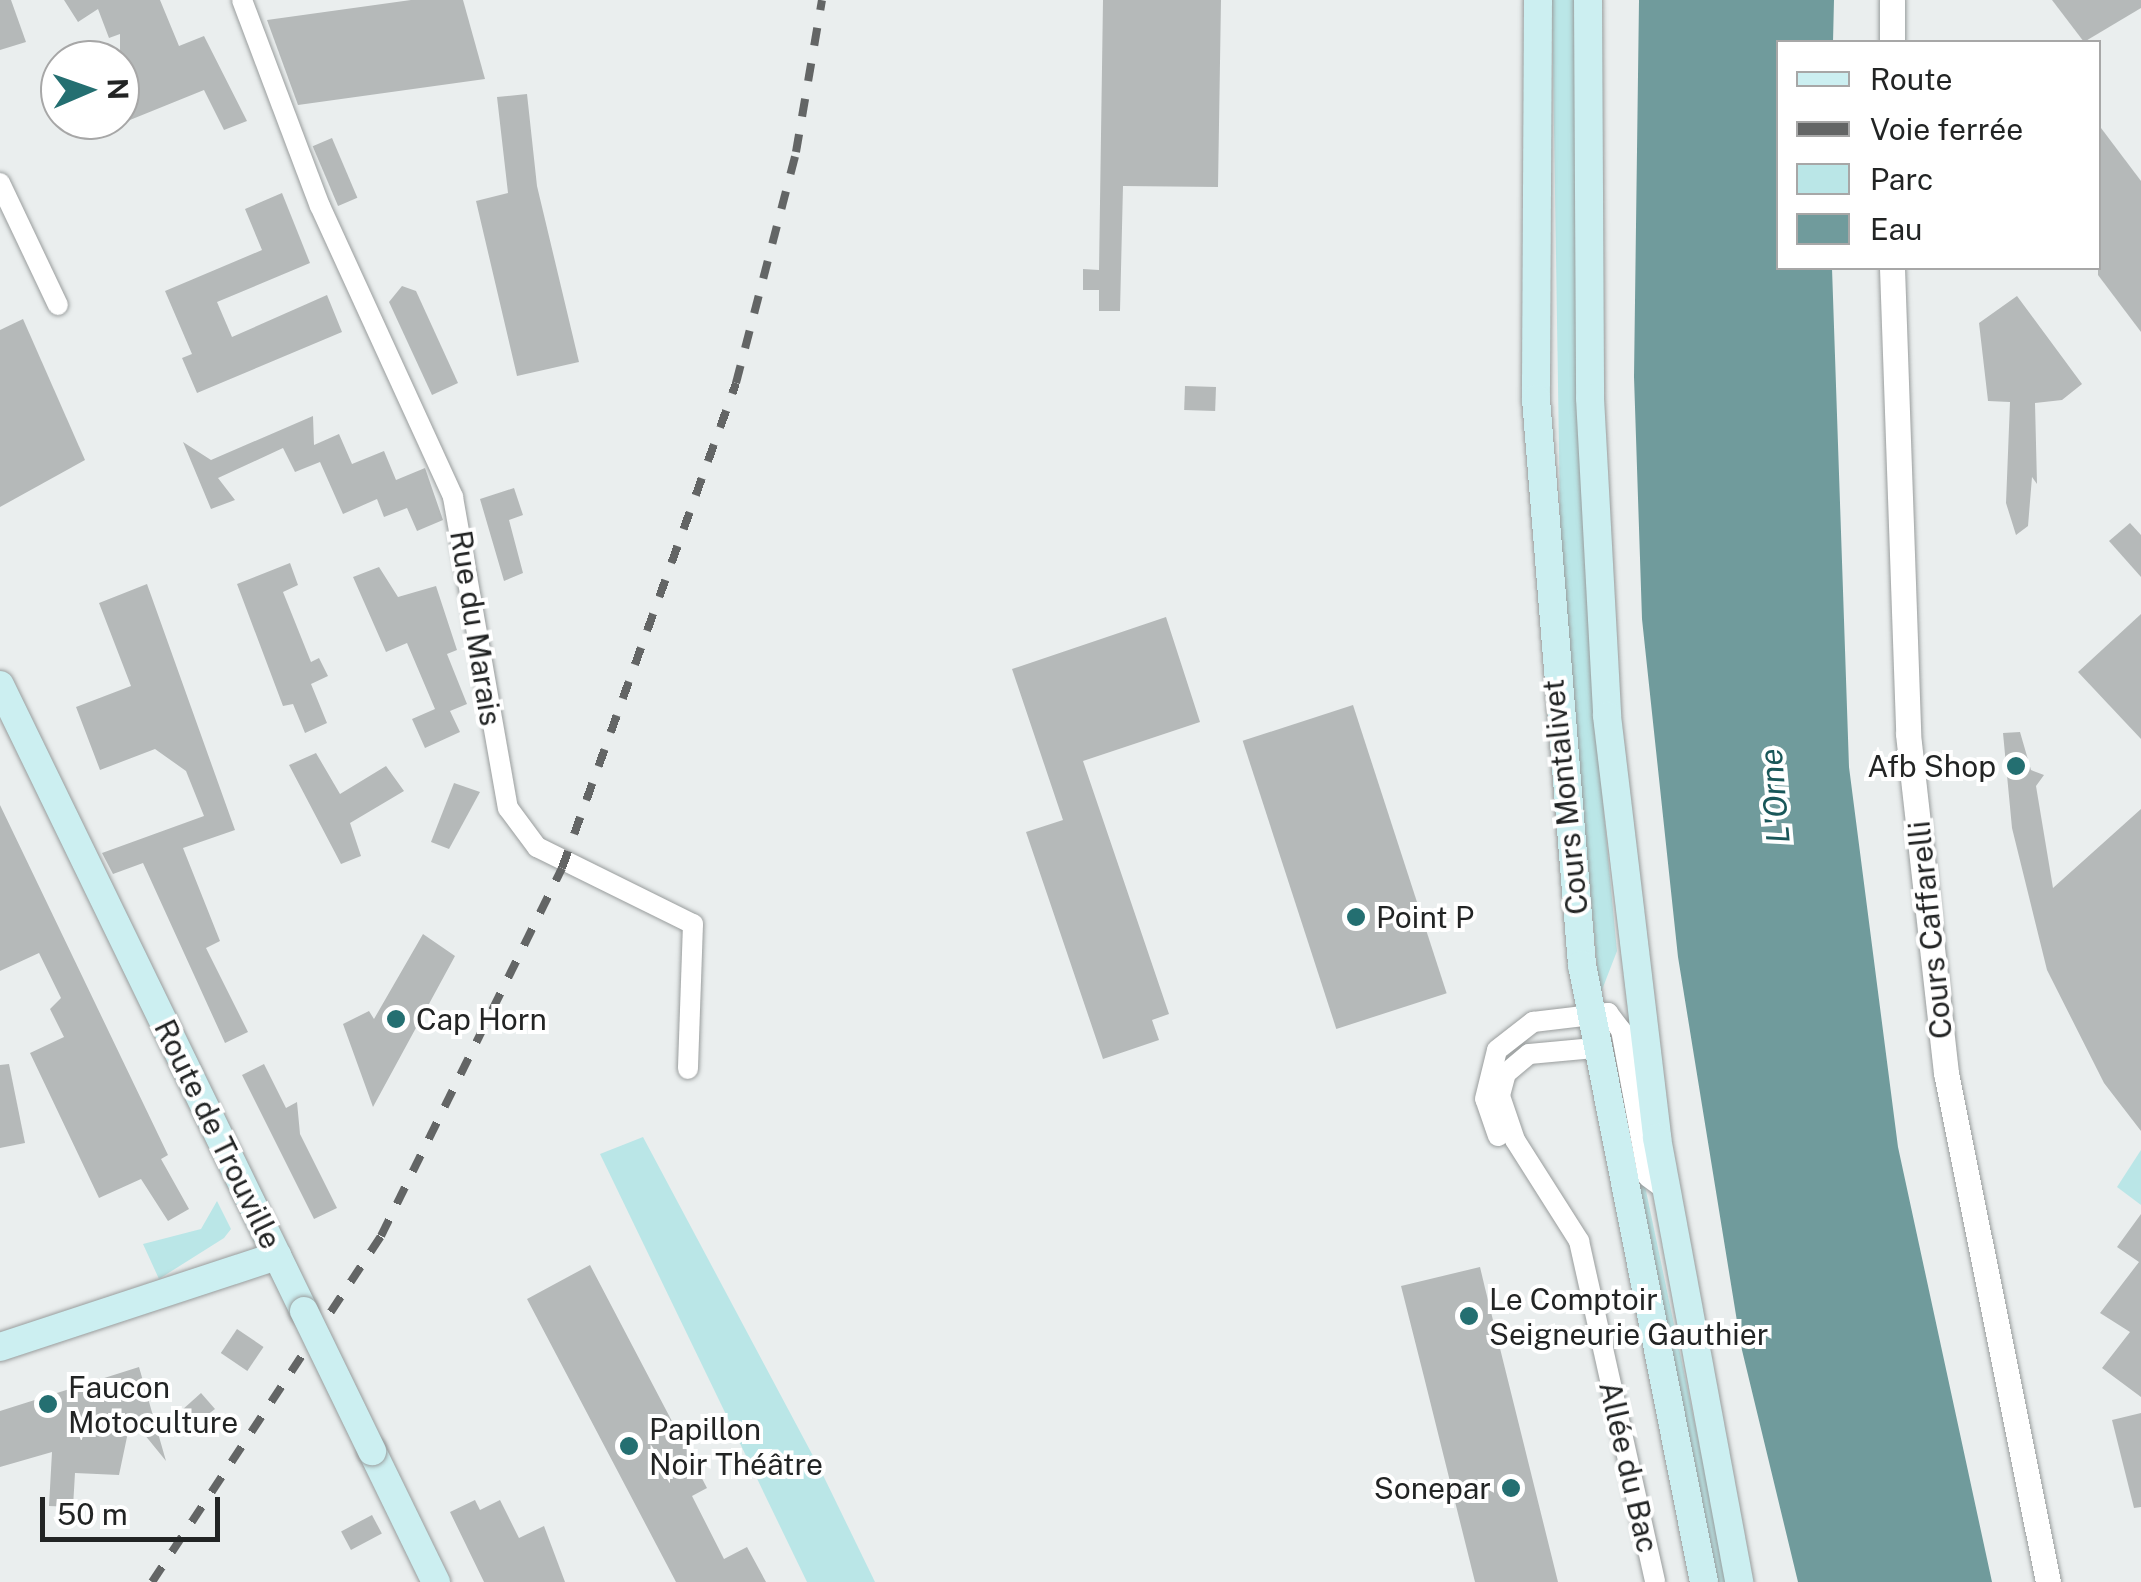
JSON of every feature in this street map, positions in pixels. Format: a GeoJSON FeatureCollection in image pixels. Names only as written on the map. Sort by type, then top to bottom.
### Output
{"type":"FeatureCollection","features":[{"type":"Feature","properties":{"kind":"main road","name":"Cours Montalivet"},"geometry":{"type":"LineString","coordinates":[[1538,0],[1543,542],[1588,1011],[1624,1212],[1704,1582]]}},
{"type":"Feature","properties":{"kind":"main road","name":"Cours Montalivet"},"geometry":{"type":"LineString","coordinates":[[1588,0],[1590,398],[1606,716],[1667,1192],[1739,1582]]}},
{"type":"Feature","properties":{"kind":"main road","name":"Route de Trouville"},"geometry":{"type":"LineString","coordinates":[[0,685],[436,1582]]}},
{"type":"Feature","properties":{"kind":"main road"},"geometry":{"type":"LineString","coordinates":[[0,1347],[277,1256]]}},
{"type":"Feature","properties":{"kind":"street","name":"Rue du Marais"},"geometry":{"type":"LineString","coordinates":[[242,0],[320,206],[453,497],[508,808],[538,847],[693,924],[688,1069]]}},
{"type":"Feature","properties":{"kind":"street"},"geometry":{"type":"LineString","coordinates":[[1892,0],[1892,40]]}},
{"type":"Feature","properties":{"kind":"street"},"geometry":{"type":"LineString","coordinates":[[0,182],[58,306]]}},
{"type":"Feature","properties":{"kind":"street","name":"Cours Caffarelli"},"geometry":{"type":"LineString","coordinates":[[1892,270],[1908,734],[1946,1073],[2048,1582]]}},
{"type":"Feature","properties":{"kind":"street","name":"Allée du Bac"},"geometry":{"type":"LineString","coordinates":[[1544,1185],[1498,1138],[1485,1099],[1489,1068],[1518,1030],[1588,1011]]}},
{"type":"Feature","properties":{"kind":"street"},"geometry":{"type":"LineString","coordinates":[[1588,1011],[1608,1013],[1622,1030],[1648,1177],[1667,1192]]}},
{"type":"Feature","properties":{"kind":"street","name":"Allée du Bac"},"geometry":{"type":"LineString","coordinates":[[1594,1048],[1529,1054],[1506,1072],[1504,1118],[1579,1241],[1654,1582]]}},
{"type":"Feature","properties":{"kind":"green space"},"geometry":{"type":"Polygon","coordinates":[[[1552,0],[1576,0],[1594,709],[1617,951],[1600,995],[1561,578],[1552,0]]]}},
{"type":"Feature","properties":{"kind":"green space"},"geometry":{"type":"Polygon","coordinates":[[[1610,1043],[1619,1062],[1728,1582],[1715,1582],[1610,1043]]]}},
{"type":"Feature","properties":{"kind":"green space"},"geometry":{"type":"Polygon","coordinates":[[[643,1137],[820,1469],[875,1582],[807,1582],[600,1154],[643,1137]]]}},
{"type":"Feature","properties":{"kind":"green space"},"geometry":{"type":"Polygon","coordinates":[[[2141,1150],[2141,1205],[2117,1187],[2141,1150]]]}},
{"type":"Feature","properties":{"kind":"green space"},"geometry":{"type":"Polygon","coordinates":[[[217,1201],[231,1229],[224,1238],[159,1279],[143,1244],[201,1229],[217,1201]]]}},
{"type":"Feature","properties":{"kind":"water","name":"L'Orne"},"geometry":{"type":"Polygon","coordinates":[[[1639,0],[1834,0],[1833,40],[1776,40],[1776,270],[1832,270],[1849,767],[1898,1147],[1992,1582],[1798,1582],[1741,1346],[1678,957],[1642,619],[1634,377],[1639,0]]]}},
{"type":"Feature","properties":{"kind":"building"},"geometry":{"type":"Polygon","coordinates":[[[0,0],[11,0],[26,42],[0,50],[0,0]]]}},
{"type":"Feature","properties":{"kind":"building"},"geometry":{"type":"Polygon","coordinates":[[[64,0],[160,0],[179,46],[204,36],[247,121],[224,130],[204,90],[140,116],[140,40],[120,40],[120,34],[109,38],[98,9],[78,22],[64,0]]]}},
{"type":"Feature","properties":{"kind":"building"},"geometry":{"type":"Polygon","coordinates":[[[411,0],[463,0],[485,79],[298,105],[267,20],[411,0]]]}},
{"type":"Feature","properties":{"kind":"building"},"geometry":{"type":"Polygon","coordinates":[[[1103,0],[1221,0],[1218,187],[1123,186],[1120,311],[1099,311],[1099,290],[1083,290],[1083,269],[1099,270],[1103,0]]]}},
{"type":"Feature","properties":{"kind":"building"},"geometry":{"type":"Polygon","coordinates":[[[2052,0],[2141,0],[2141,8],[2082,40],[2052,0]]]}},
{"type":"Feature","properties":{"kind":"building"},"geometry":{"type":"Polygon","coordinates":[[[527,94],[537,186],[579,362],[517,376],[476,201],[508,193],[497,97],[527,94]]]}},
{"type":"Feature","properties":{"kind":"building"},"geometry":{"type":"Polygon","coordinates":[[[2101,128],[2141,181],[2141,332],[2098,275],[2101,128]]]}},
{"type":"Feature","properties":{"kind":"building"},"geometry":{"type":"Polygon","coordinates":[[[332,138],[357,198],[338,206],[313,146],[332,138]]]}},
{"type":"Feature","properties":{"kind":"building"},"geometry":{"type":"Polygon","coordinates":[[[282,193],[310,263],[217,302],[232,337],[327,295],[342,332],[197,393],[182,358],[192,354],[165,291],[262,250],[245,209],[282,193]]]}},
{"type":"Feature","properties":{"kind":"building"},"geometry":{"type":"Polygon","coordinates":[[[402,286],[416,291],[458,383],[432,395],[389,302],[402,286]]]}},
{"type":"Feature","properties":{"kind":"building"},"geometry":{"type":"Polygon","coordinates":[[[2017,296],[2082,384],[2062,400],[2035,403],[2037,484],[2032,477],[2028,526],[2016,535],[2006,503],[2010,402],[1988,401],[1979,323],[2017,296]]]}},
{"type":"Feature","properties":{"kind":"building"},"geometry":{"type":"Polygon","coordinates":[[[23,319],[85,460],[0,507],[0,330],[23,319]]]}},
{"type":"Feature","properties":{"kind":"building"},"geometry":{"type":"Polygon","coordinates":[[[1185,386],[1216,387],[1215,411],[1184,410],[1185,386]]]}},
{"type":"Feature","properties":{"kind":"building"},"geometry":{"type":"Polygon","coordinates":[[[313,416],[314,445],[339,434],[352,464],[384,451],[396,480],[425,468],[443,520],[417,531],[407,508],[384,517],[377,499],[343,514],[320,462],[295,472],[283,448],[218,478],[235,500],[211,509],[183,442],[211,460],[313,416]]]}},
{"type":"Feature","properties":{"kind":"building"},"geometry":{"type":"Polygon","coordinates":[[[514,488],[523,515],[509,520],[523,573],[504,581],[480,499],[514,488]]]}},
{"type":"Feature","properties":{"kind":"building"},"geometry":{"type":"Polygon","coordinates":[[[2130,523],[2141,535],[2141,577],[2109,541],[2130,523]]]}},
{"type":"Feature","properties":{"kind":"building"},"geometry":{"type":"Polygon","coordinates":[[[290,563],[298,585],[283,592],[311,662],[319,658],[328,676],[311,684],[327,723],[305,733],[293,704],[283,706],[237,584],[290,563]]]}},
{"type":"Feature","properties":{"kind":"building"},"geometry":{"type":"Polygon","coordinates":[[[379,567],[398,597],[436,586],[457,650],[447,654],[467,704],[450,711],[460,732],[425,748],[412,719],[435,709],[407,643],[386,652],[353,577],[379,567]]]}},
{"type":"Feature","properties":{"kind":"building"},"geometry":{"type":"Polygon","coordinates":[[[147,584],[235,830],[183,848],[220,941],[206,948],[248,1032],[225,1043],[143,863],[113,874],[102,853],[204,816],[186,771],[155,749],[100,770],[76,707],[131,686],[99,603],[147,584]]]}},
{"type":"Feature","properties":{"kind":"building"},"geometry":{"type":"Polygon","coordinates":[[[2141,614],[2141,739],[2078,672],[2141,614]]]}},
{"type":"Feature","properties":{"kind":"building"},"geometry":{"type":"Polygon","coordinates":[[[1166,617],[1200,722],[1083,761],[1169,1014],[1152,1020],[1159,1040],[1103,1059],[1026,832],[1063,820],[1012,669],[1166,617]]]}},
{"type":"Feature","properties":{"kind":"building","name":"Point P"},"geometry":{"type":"Polygon","coordinates":[[[1353,705],[1447,993],[1336,1029],[1243,741],[1353,705]]]}},
{"type":"Feature","properties":{"kind":"building"},"geometry":{"type":"Polygon","coordinates":[[[2020,732],[2031,770],[2044,775],[2036,786],[2053,888],[2141,809],[2141,1131],[2104,1083],[2047,970],[2012,828],[2003,733],[2020,732]]]}},
{"type":"Feature","properties":{"kind":"building"},"geometry":{"type":"Polygon","coordinates":[[[316,753],[340,794],[386,766],[404,791],[350,823],[361,856],[341,864],[289,765],[316,753]]]}},
{"type":"Feature","properties":{"kind":"building"},"geometry":{"type":"Polygon","coordinates":[[[454,783],[480,792],[449,849],[431,842],[454,783]]]}},
{"type":"Feature","properties":{"kind":"building"},"geometry":{"type":"Polygon","coordinates":[[[0,805],[168,1155],[161,1159],[189,1209],[168,1221],[141,1179],[99,1198],[30,1053],[64,1037],[50,1009],[61,998],[39,953],[0,971],[0,805]]]}},
{"type":"Feature","properties":{"kind":"building","name":"Cap Horn"},"geometry":{"type":"Polygon","coordinates":[[[423,934],[455,956],[373,1107],[343,1024],[369,1011],[374,1019],[423,934]]]}},
{"type":"Feature","properties":{"kind":"building"},"geometry":{"type":"Polygon","coordinates":[[[9,1064],[25,1143],[0,1148],[0,1065],[9,1064]]]}},
{"type":"Feature","properties":{"kind":"building"},"geometry":{"type":"Polygon","coordinates":[[[264,1064],[286,1108],[297,1102],[300,1134],[337,1208],[314,1219],[242,1075],[264,1064]]]}},
{"type":"Feature","properties":{"kind":"building"},"geometry":{"type":"Polygon","coordinates":[[[2141,1214],[2141,1397],[2102,1368],[2130,1332],[2100,1313],[2139,1262],[2117,1247],[2141,1214]]]}},
{"type":"Feature","properties":{"kind":"building"},"geometry":{"type":"Polygon","coordinates":[[[590,1265],[707,1488],[692,1496],[724,1559],[747,1547],[766,1582],[676,1582],[527,1299],[590,1265]]]}},
{"type":"Feature","properties":{"kind":"building"},"geometry":{"type":"Polygon","coordinates":[[[1480,1267],[1558,1582],[1475,1582],[1401,1286],[1480,1267]]]}},
{"type":"Feature","properties":{"kind":"building"},"geometry":{"type":"Polygon","coordinates":[[[237,1329],[264,1347],[247,1371],[221,1353],[237,1329]]]}},
{"type":"Feature","properties":{"kind":"building"},"geometry":{"type":"Polygon","coordinates":[[[139,1367],[166,1461],[131,1418],[119,1475],[75,1473],[73,1507],[49,1506],[52,1452],[0,1467],[0,1411],[139,1367]]]}},
{"type":"Feature","properties":{"kind":"building"},"geometry":{"type":"Polygon","coordinates":[[[201,1393],[215,1409],[182,1434],[172,1419],[201,1393]]]}},
{"type":"Feature","properties":{"kind":"building"},"geometry":{"type":"Polygon","coordinates":[[[2141,1413],[2141,1507],[2134,1508],[2112,1420],[2141,1413]]]}},
{"type":"Feature","properties":{"kind":"building"},"geometry":{"type":"Polygon","coordinates":[[[475,1500],[480,1510],[500,1500],[519,1538],[544,1526],[565,1582],[484,1582],[450,1512],[475,1500]]]}},
{"type":"Feature","properties":{"kind":"building"},"geometry":{"type":"Polygon","coordinates":[[[372,1515],[382,1534],[351,1550],[341,1531],[372,1515]]]}},
{"type":"Feature","properties":{"kind":"railway"},"geometry":{"type":"LineString","coordinates":[[152,1582],[381,1236],[562,868],[736,383],[796,152],[822,0]]}},
{"type":"Feature","properties":{"kind":"place","name":"Afb Shop"},"geometry":{"type":"Point","coordinates":[2016,766]}},
{"type":"Feature","properties":{"kind":"place","name":"Point P"},"geometry":{"type":"Point","coordinates":[1356,917]}},
{"type":"Feature","properties":{"kind":"place","name":"Cap Horn"},"geometry":{"type":"Point","coordinates":[396,1019]}},
{"type":"Feature","properties":{"kind":"place","name":"Le Comptoir Seigneurie Gauthier"},"geometry":{"type":"Point","coordinates":[1469,1316]}},
{"type":"Feature","properties":{"kind":"place","name":"Faucon Motoculture"},"geometry":{"type":"Point","coordinates":[48,1404]}},
{"type":"Feature","properties":{"kind":"place","name":"Papillon Noir Théâtre"},"geometry":{"type":"Point","coordinates":[629,1446]}},
{"type":"Feature","properties":{"kind":"place","name":"Sonepar"},"geometry":{"type":"Point","coordinates":[1511,1488]}}]}
